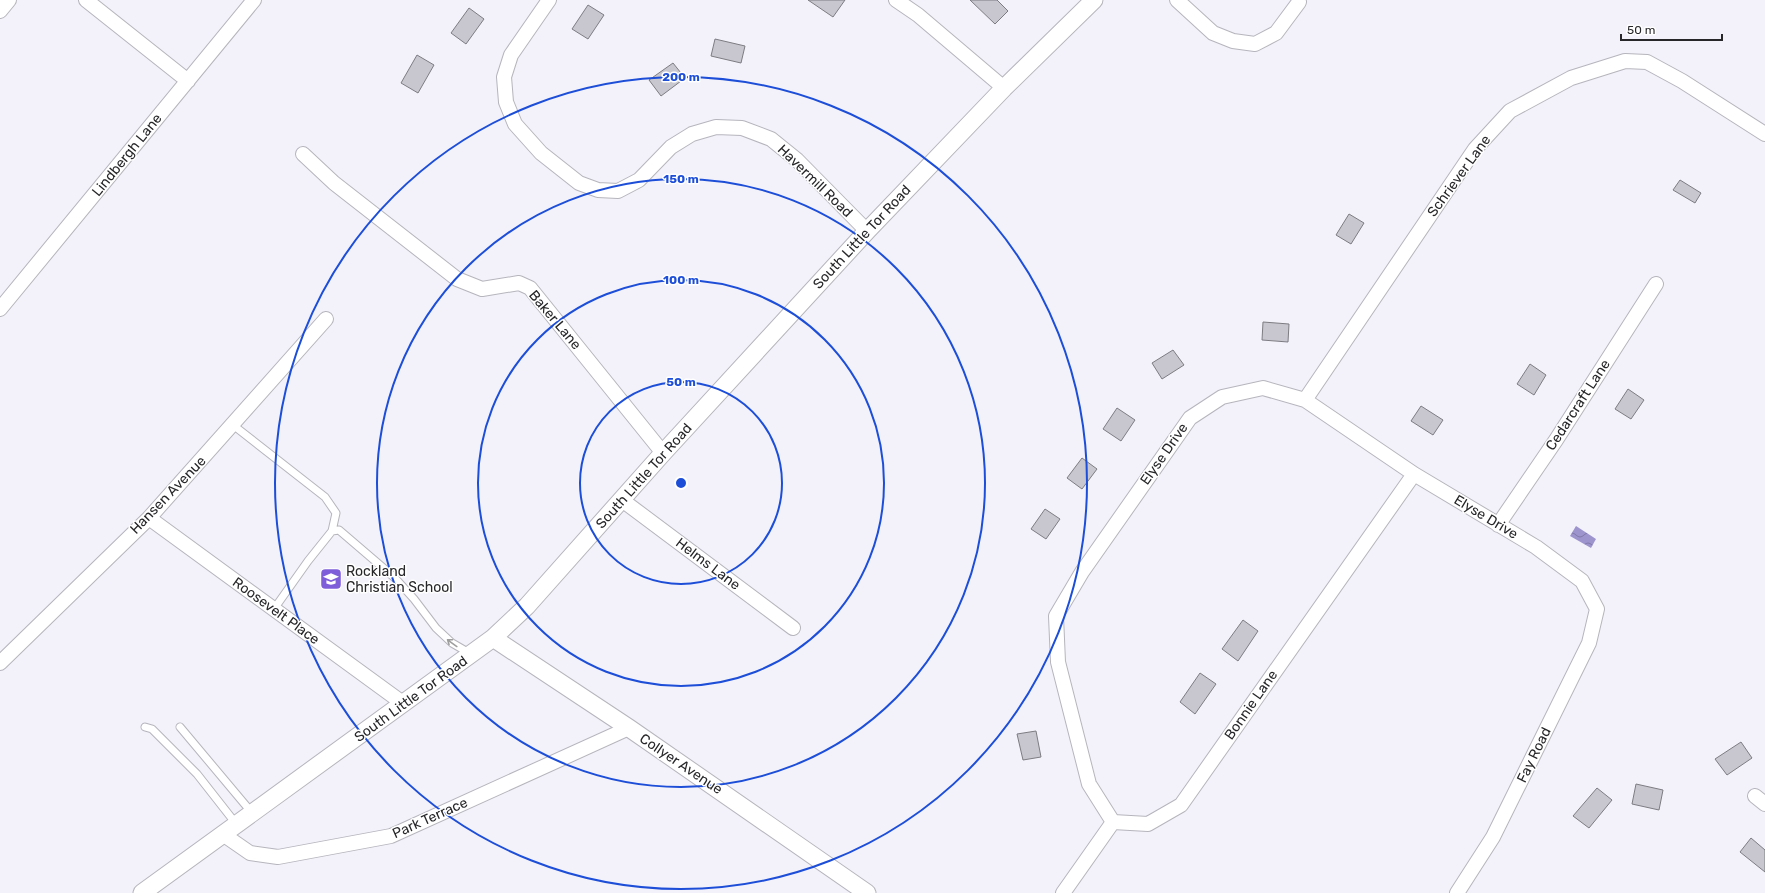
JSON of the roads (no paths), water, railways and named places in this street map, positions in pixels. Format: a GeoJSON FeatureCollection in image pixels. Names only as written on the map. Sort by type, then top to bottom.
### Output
{"type":"FeatureCollection","features":[{"type":"Feature","properties":{"kind":"street"},"geometry":{"type":"LineString","coordinates":[[0,11],[9,0]]}},
{"type":"Feature","properties":{"kind":"street"},"geometry":{"type":"LineString","coordinates":[[86,0],[188,81]]}},
{"type":"Feature","properties":{"kind":"street","name":"Lindbergh Lane"},"geometry":{"type":"LineString","coordinates":[[0,309],[254,0]]}},
{"type":"Feature","properties":{"kind":"street","name":"Havermill Road"},"geometry":{"type":"LineString","coordinates":[[549,0],[510,54],[504,77],[506,102],[515,124],[541,153],[579,183],[598,190],[618,191],[639,180],[671,147],[692,134],[716,127],[742,128],[771,139],[797,160],[867,231]]}},
{"type":"Feature","properties":{"kind":"street"},"geometry":{"type":"LineString","coordinates":[[896,0],[918,15],[1004,88]]}},
{"type":"Feature","properties":{"kind":"street","name":"South Little Tor Road"},"geometry":{"type":"LineString","coordinates":[[142,893],[494,638],[527,606],[663,454],[867,231],[1004,88],[1094,0]]}},
{"type":"Feature","properties":{"kind":"street"},"geometry":{"type":"LineString","coordinates":[[1176,0],[1213,33],[1233,41],[1255,44],[1276,33],[1299,2]]}},
{"type":"Feature","properties":{"kind":"street","name":"Schriever Lane"},"geometry":{"type":"LineString","coordinates":[[1305,400],[1474,149],[1510,111],[1571,78],[1625,61],[1647,62],[1682,81],[1765,134]]}},
{"type":"Feature","properties":{"kind":"street","name":"Baker Lane"},"geometry":{"type":"LineString","coordinates":[[303,154],[334,183],[457,279],[482,289],[519,283],[530,288],[663,454]]}},
{"type":"Feature","properties":{"kind":"street","name":"Cedarcraft Lane"},"geometry":{"type":"LineString","coordinates":[[1498,525],[1556,440],[1656,284]]}},
{"type":"Feature","properties":{"kind":"street","name":"Hansen Avenue"},"geometry":{"type":"LineString","coordinates":[[0,663],[149,518],[326,319]]}},
{"type":"Feature","properties":{"kind":"street","name":"Elyse Drive"},"geometry":{"type":"LineString","coordinates":[[1113,822],[1089,784],[1058,662],[1056,616],[1082,572],[1190,418],[1222,397],[1263,388],[1305,400],[1414,474],[1536,547],[1582,581],[1597,610]]}},
{"type":"Feature","properties":{"kind":"street","name":"Bonnie Lane"},"geometry":{"type":"LineString","coordinates":[[1113,822],[1148,824],[1181,805],[1414,474]]}},
{"type":"Feature","properties":{"kind":"street","name":"Helms Lane"},"geometry":{"type":"LineString","coordinates":[[622,500],[793,628]]}},
{"type":"Feature","properties":{"kind":"street","name":"Roosevelt Place"},"geometry":{"type":"LineString","coordinates":[[149,518],[404,704]]}},
{"type":"Feature","properties":{"kind":"street","name":"Fay Road"},"geometry":{"type":"LineString","coordinates":[[1456,893],[1493,838],[1586,650],[1597,610]]}},
{"type":"Feature","properties":{"kind":"street","name":"Collyer Avenue"},"geometry":{"type":"LineString","coordinates":[[494,638],[629,728],[867,893]]}},
{"type":"Feature","properties":{"kind":"street","name":"Park Terrace"},"geometry":{"type":"LineString","coordinates":[[231,830],[250,854],[278,858],[391,836],[629,728]]}},
{"type":"Feature","properties":{"kind":"street"},"geometry":{"type":"LineString","coordinates":[[1063,893],[1113,822]]}},
{"type":"Feature","properties":{"kind":"lane"},"geometry":{"type":"LineString","coordinates":[[233,425],[325,496],[336,513],[332,531],[308,561],[274,609]]}},
{"type":"Feature","properties":{"kind":"lane"},"geometry":{"type":"LineString","coordinates":[[332,531],[339,530],[394,578],[414,599],[436,628],[452,643],[471,654]]}},
{"type":"Feature","properties":{"kind":"lane"},"geometry":{"type":"LineString","coordinates":[[146,727],[152,729],[197,774],[231,830]]}},
{"type":"Feature","properties":{"kind":"lane"},"geometry":{"type":"LineString","coordinates":[[180,727],[253,814]]}},
{"type":"Feature","properties":{"kind":"water"},"geometry":{"type":"Polygon","coordinates":[[[1576,526],[1596,539],[1591,548],[1570,536],[1576,526]]]}},
{"type":"Feature","properties":{"kind":"place","name":"Rockland Christian School"},"geometry":{"type":"Point","coordinates":[331,579]}}]}
